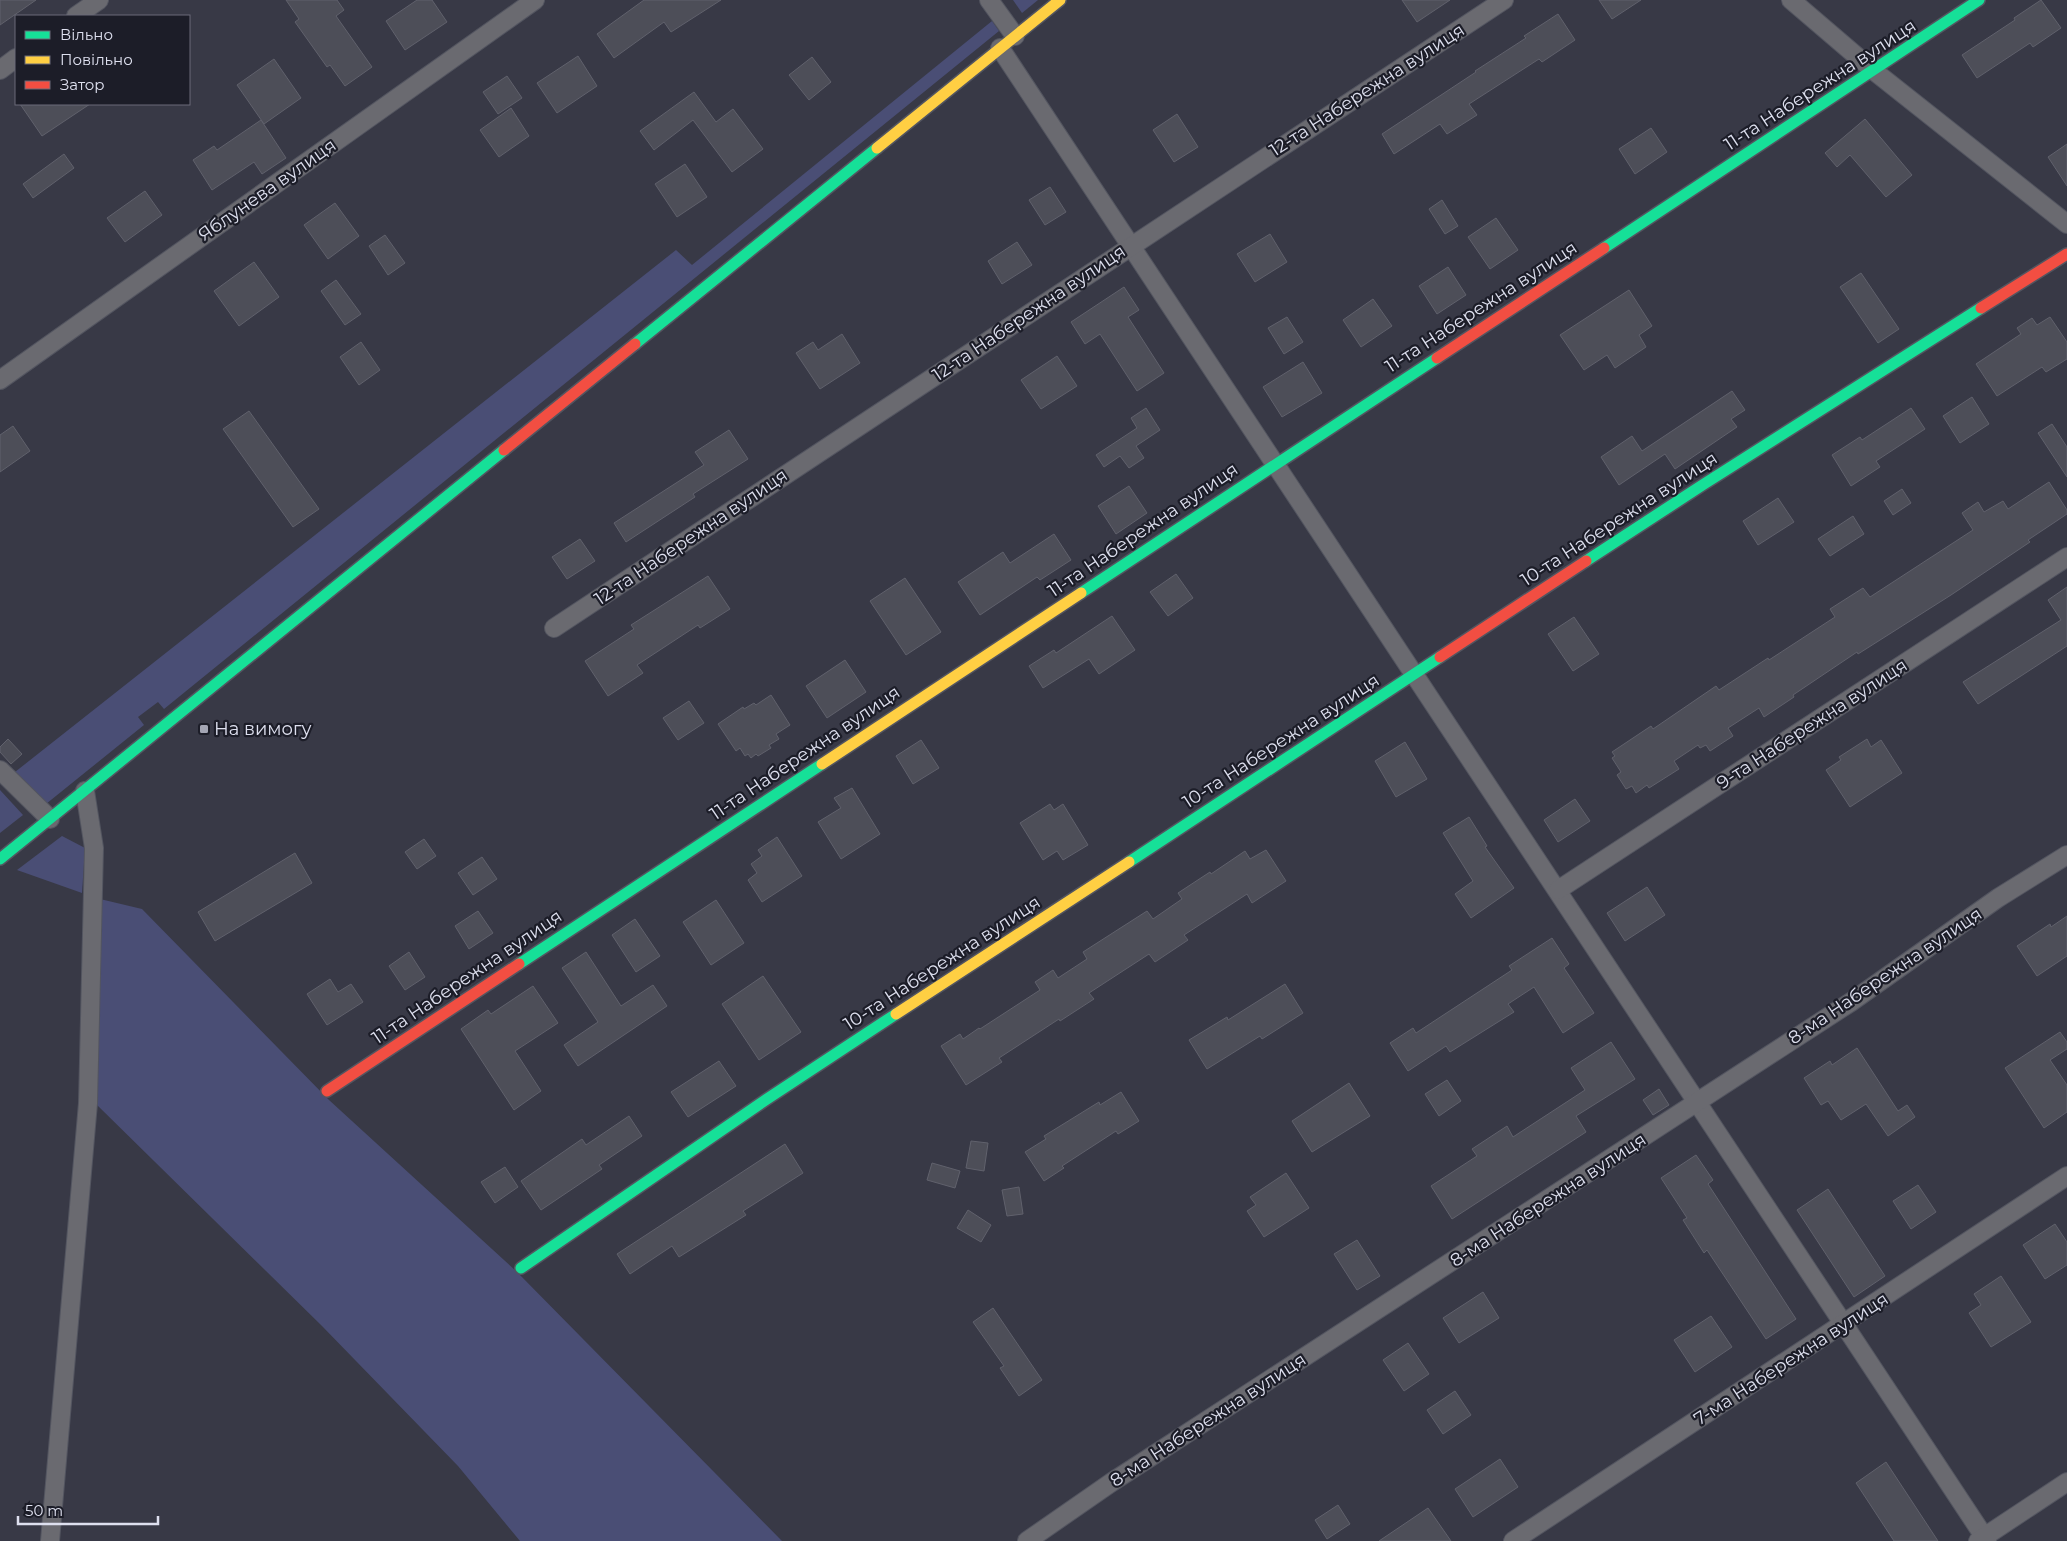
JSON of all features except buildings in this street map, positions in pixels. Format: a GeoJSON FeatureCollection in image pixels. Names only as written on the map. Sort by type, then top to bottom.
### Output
{"type":"FeatureCollection","features":[{"type":"Feature","properties":{"kind":"street"},"geometry":{"type":"LineString","coordinates":[[77,15],[99,0]]}},
{"type":"Feature","properties":{"kind":"street","name":"Яблунева вулиця"},"geometry":{"type":"LineString","coordinates":[[0,380],[535,0]]}},
{"type":"Feature","properties":{"kind":"street"},"geometry":{"type":"LineString","coordinates":[[989,0],[1015,36]]}},
{"type":"Feature","properties":{"kind":"street"},"geometry":{"type":"LineString","coordinates":[[0,859],[1060,0]]}},
{"type":"Feature","properties":{"kind":"street","name":"12-та Набережна вулиця"},"geometry":{"type":"LineString","coordinates":[[554,628],[1504,0]]}},
{"type":"Feature","properties":{"kind":"street"},"geometry":{"type":"LineString","coordinates":[[1791,0],[1874,71],[2067,224]]}},
{"type":"Feature","properties":{"kind":"street","name":"11-та Набережна вулиця"},"geometry":{"type":"LineString","coordinates":[[327,1091],[1979,0]]}},
{"type":"Feature","properties":{"kind":"street"},"geometry":{"type":"LineString","coordinates":[[1000,48],[1698,1101],[1983,1540],[2067,1482]]}},
{"type":"Feature","properties":{"kind":"street"},"geometry":{"type":"LineString","coordinates":[[0,70],[15,59]]}},
{"type":"Feature","properties":{"kind":"street","name":"10-та Набережна вулиця"},"geometry":{"type":"LineString","coordinates":[[521,1268],[767,1099],[1414,674],[1704,484],[2067,254]]}},
{"type":"Feature","properties":{"kind":"street","name":"9-та Набережна вулиця"},"geometry":{"type":"LineString","coordinates":[[1558,890],[2067,557]]}},
{"type":"Feature","properties":{"kind":"street"},"geometry":{"type":"LineString","coordinates":[[0,770],[50,819]]}},
{"type":"Feature","properties":{"kind":"street"},"geometry":{"type":"LineString","coordinates":[[50,1541],[88,1102],[94,848],[85,791]]}},
{"type":"Feature","properties":{"kind":"street","name":"8-ма Набережна вулиця"},"geometry":{"type":"LineString","coordinates":[[1027,1541],[1112,1482],[1626,1150],[1851,1002],[1998,898],[2067,855]]}},
{"type":"Feature","properties":{"kind":"street","name":"7-ма Набережна вулиця"},"geometry":{"type":"LineString","coordinates":[[1513,1541],[2067,1176]]}},
{"type":"Feature","properties":{"kind":"shaded area"},"geometry":{"type":"Polygon","coordinates":[[[1013,0],[1038,0],[1022,13],[1013,0]]]}},
{"type":"Feature","properties":{"kind":"shaded area"},"geometry":{"type":"Polygon","coordinates":[[[992,21],[999,31],[164,709],[158,702],[138,717],[144,725],[46,804],[15,772],[676,250],[692,265],[992,21]]]}},
{"type":"Feature","properties":{"kind":"shaded area"},"geometry":{"type":"Polygon","coordinates":[[[0,790],[23,815],[0,833],[0,790]]]}},
{"type":"Feature","properties":{"kind":"shaded area"},"geometry":{"type":"Polygon","coordinates":[[[62,836],[85,848],[82,893],[17,870],[62,836]]]}},
{"type":"Feature","properties":{"kind":"shaded area"},"geometry":{"type":"Polygon","coordinates":[[[100,899],[142,909],[329,1100],[517,1272],[782,1541],[520,1541],[458,1466],[322,1326],[97,1105],[100,899]]]}},
{"type":"Feature","properties":{"kind":"traffic: fast"},"geometry":{"type":"LineString","coordinates":[[1604,248],[1979,0]]}},
{"type":"Feature","properties":{"kind":"traffic: fast"},"geometry":{"type":"LineString","coordinates":[[635,344],[877,148]]}},
{"type":"Feature","properties":{"kind":"traffic: fast"},"geometry":{"type":"LineString","coordinates":[[1586,561],[1981,308]]}},
{"type":"Feature","properties":{"kind":"traffic: fast"},"geometry":{"type":"LineString","coordinates":[[1081,593],[1437,358]]}},
{"type":"Feature","properties":{"kind":"traffic: fast"},"geometry":{"type":"LineString","coordinates":[[0,859],[504,450]]}},
{"type":"Feature","properties":{"kind":"traffic: fast"},"geometry":{"type":"LineString","coordinates":[[1129,862],[1440,657]]}},
{"type":"Feature","properties":{"kind":"traffic: fast"},"geometry":{"type":"LineString","coordinates":[[519,964],[822,764]]}},
{"type":"Feature","properties":{"kind":"traffic: fast"},"geometry":{"type":"LineString","coordinates":[[521,1268],[767,1099],[896,1014]]}},
{"type":"Feature","properties":{"kind":"traffic: slow"},"geometry":{"type":"LineString","coordinates":[[877,148],[1060,0]]}},
{"type":"Feature","properties":{"kind":"traffic: slow"},"geometry":{"type":"LineString","coordinates":[[822,764],[1081,593]]}},
{"type":"Feature","properties":{"kind":"traffic: slow"},"geometry":{"type":"LineString","coordinates":[[896,1014],[1129,862]]}},
{"type":"Feature","properties":{"kind":"traffic: jam"},"geometry":{"type":"LineString","coordinates":[[1437,358],[1604,248]]}},
{"type":"Feature","properties":{"kind":"traffic: jam"},"geometry":{"type":"LineString","coordinates":[[1981,308],[2067,254]]}},
{"type":"Feature","properties":{"kind":"traffic: jam"},"geometry":{"type":"LineString","coordinates":[[504,450],[635,344]]}},
{"type":"Feature","properties":{"kind":"traffic: jam"},"geometry":{"type":"LineString","coordinates":[[1440,657],[1586,561]]}},
{"type":"Feature","properties":{"kind":"traffic: jam"},"geometry":{"type":"LineString","coordinates":[[327,1091],[519,964]]}},
{"type":"Feature","properties":{"kind":"place","name":"На вимогу"},"geometry":{"type":"Point","coordinates":[204,729]}}]}
